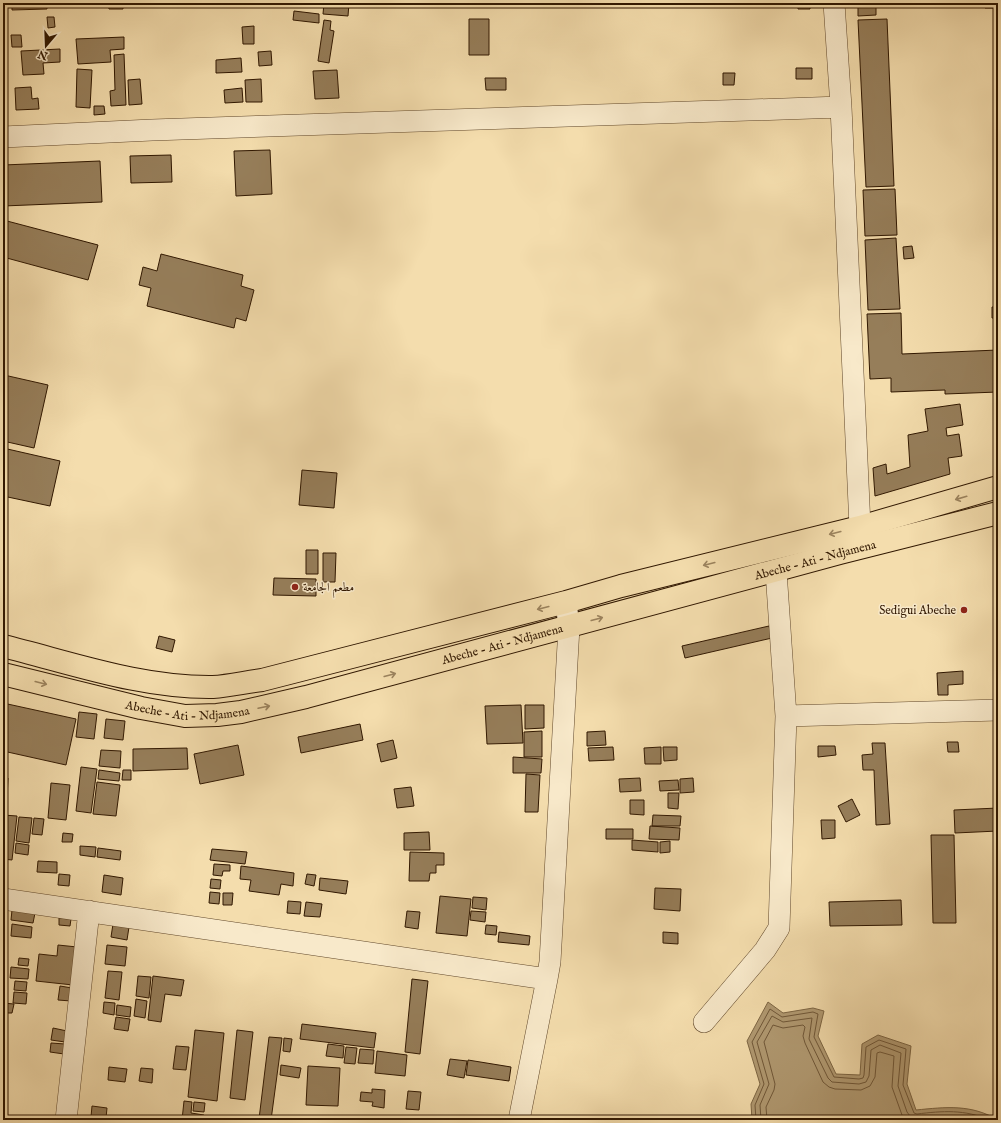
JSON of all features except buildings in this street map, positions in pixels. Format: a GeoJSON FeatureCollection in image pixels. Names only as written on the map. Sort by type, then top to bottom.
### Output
{"type":"FeatureCollection","features":[{"type":"Feature","properties":{"kind":"highway","name":"Abeche - Ati - Ndjamena"},"geometry":{"type":"LineString","coordinates":[[3,646],[124,677],[164,684],[214,687],[262,680],[566,602],[621,586],[860,527],[998,487]]}},
{"type":"Feature","properties":{"kind":"highway","name":"Abeche - Ati - Ndjamena"},"geometry":{"type":"LineString","coordinates":[[3,674],[141,708],[185,716],[217,715],[241,712],[306,698],[776,571],[998,513]]}},
{"type":"Feature","properties":{"kind":"street"},"geometry":{"type":"LineString","coordinates":[[834,3],[841,107],[860,527]]}},
{"type":"Feature","properties":{"kind":"street"},"geometry":{"type":"LineString","coordinates":[[3,137],[841,107]]}},
{"type":"Feature","properties":{"kind":"street"},"geometry":{"type":"LineString","coordinates":[[704,1022],[766,950],[778,928],[786,716],[776,571]]}},
{"type":"Feature","properties":{"kind":"street"},"geometry":{"type":"LineString","coordinates":[[519,1120],[550,962],[569,627],[566,602]]}},
{"type":"Feature","properties":{"kind":"street"},"geometry":{"type":"LineString","coordinates":[[786,716],[998,710]]}},
{"type":"Feature","properties":{"kind":"street"},"geometry":{"type":"LineString","coordinates":[[3,899],[547,979]]}},
{"type":"Feature","properties":{"kind":"street"},"geometry":{"type":"LineString","coordinates":[[66,1120],[89,911]]}},
{"type":"Feature","properties":{"kind":"water"},"geometry":{"type":"Polygon","coordinates":[[[768,1002],[783,1013],[813,1008],[824,1011],[818,1036],[836,1074],[860,1075],[862,1044],[878,1035],[911,1046],[907,1084],[916,1110],[938,1108],[968,1109],[978,1111],[998,1120],[752,1120],[751,1104],[760,1084],[747,1041],[768,1002]]]}},
{"type":"Feature","properties":{"kind":"place","name":"مطعم الجامعة"},"geometry":{"type":"Point","coordinates":[295,587]}},
{"type":"Feature","properties":{"kind":"place","name":"Sedigui Abeche"},"geometry":{"type":"Point","coordinates":[964,610]}}]}
